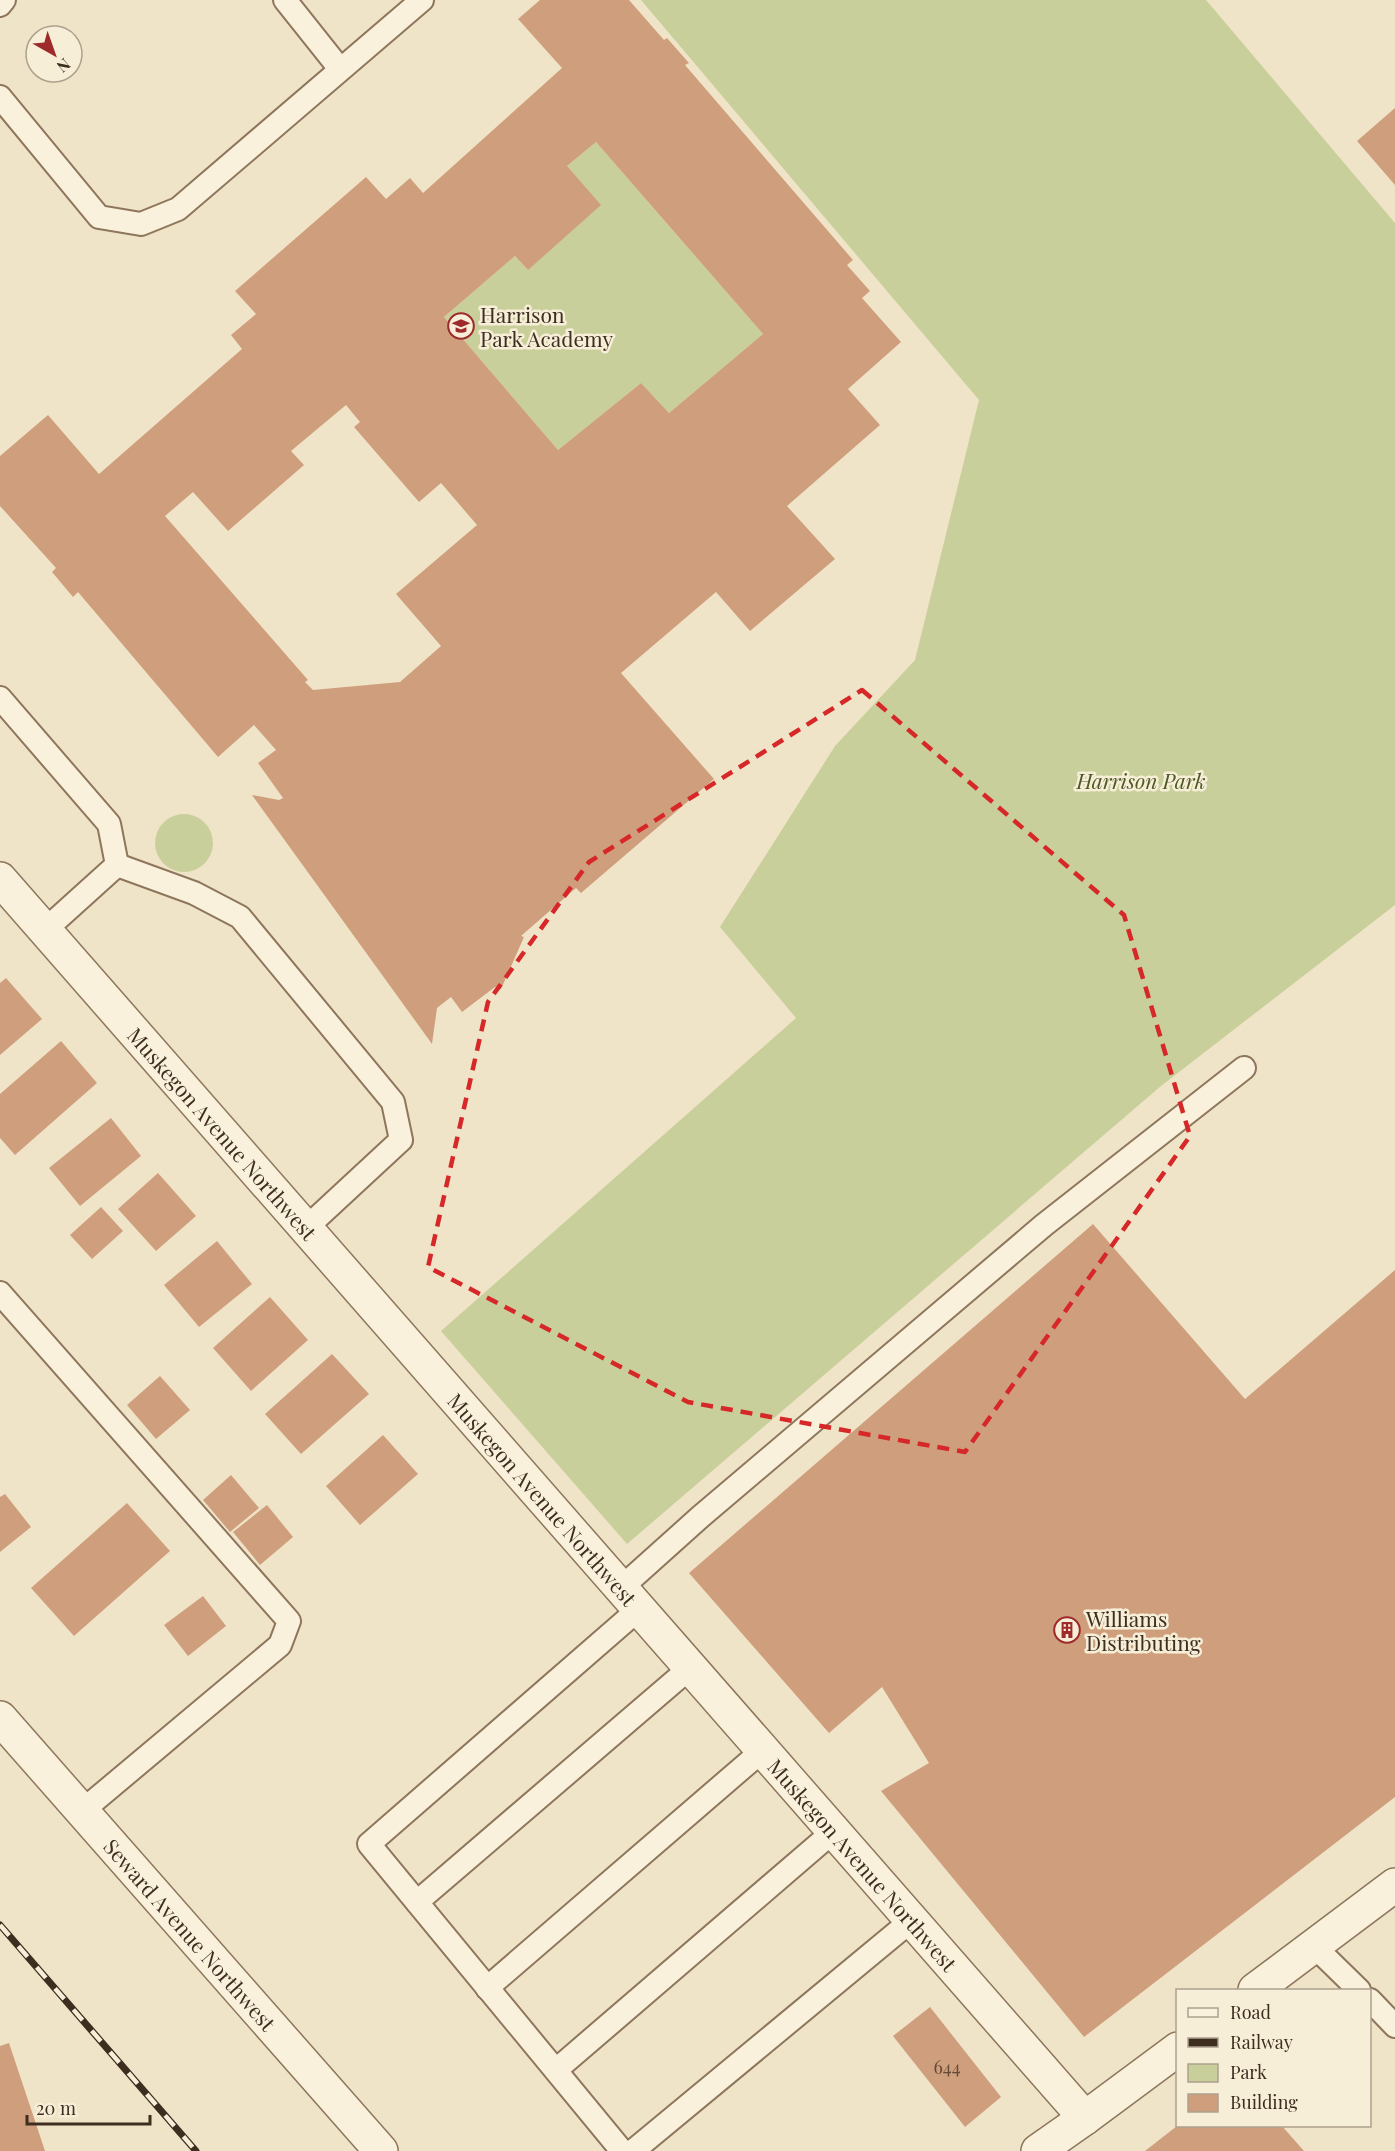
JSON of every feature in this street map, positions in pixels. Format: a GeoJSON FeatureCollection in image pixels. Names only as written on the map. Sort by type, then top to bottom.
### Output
{"type":"FeatureCollection","features":[{"type":"Feature","properties":{"kind":"street","name":"Muskegon Avenue Northwest"},"geometry":{"type":"LineString","coordinates":[[0,879],[1085,2118]]}},
{"type":"Feature","properties":{"kind":"street","name":"Seward Avenue Northwest"},"geometry":{"type":"LineString","coordinates":[[0,1718],[381,2151]]}},
{"type":"Feature","properties":{"kind":"street"},"geometry":{"type":"LineString","coordinates":[[1256,1989],[1395,1885]]}},
{"type":"Feature","properties":{"kind":"street"},"geometry":{"type":"LineString","coordinates":[[1038,2151],[1176,2050]]}},
{"type":"Feature","properties":{"kind":"lane"},"geometry":{"type":"LineString","coordinates":[[0,5],[4,0]]}},
{"type":"Feature","properties":{"kind":"lane"},"geometry":{"type":"LineString","coordinates":[[285,0],[340,69]]}},
{"type":"Feature","properties":{"kind":"lane"},"geometry":{"type":"LineString","coordinates":[[0,96],[99,217],[141,224],[178,209],[422,0]]}},
{"type":"Feature","properties":{"kind":"lane"},"geometry":{"type":"LineString","coordinates":[[0,698],[109,824],[117,865]]}},
{"type":"Feature","properties":{"kind":"lane"},"geometry":{"type":"LineString","coordinates":[[45,930],[117,865]]}},
{"type":"Feature","properties":{"kind":"lane"},"geometry":{"type":"LineString","coordinates":[[117,865],[194,893],[240,917],[393,1102],[401,1140],[306,1228]]}},
{"type":"Feature","properties":{"kind":"lane"},"geometry":{"type":"LineString","coordinates":[[622,2151],[369,1844],[630,1598],[699,1518],[1044,1225],[1244,1068]]}},
{"type":"Feature","properties":{"kind":"lane"},"geometry":{"type":"LineString","coordinates":[[0,1293],[289,1621],[280,1645],[82,1811]]}},
{"type":"Feature","properties":{"kind":"lane"},"geometry":{"type":"LineString","coordinates":[[417,1902],[691,1667]]}},
{"type":"Feature","properties":{"kind":"lane"},"geometry":{"type":"LineString","coordinates":[[487,1988],[763,1750]]}},
{"type":"Feature","properties":{"kind":"lane"},"geometry":{"type":"LineString","coordinates":[[556,2070],[834,1831]]}},
{"type":"Feature","properties":{"kind":"lane"},"geometry":{"type":"LineString","coordinates":[[633,2151],[912,1920]]}},
{"type":"Feature","properties":{"kind":"lane"},"geometry":{"type":"LineString","coordinates":[[1314,1946],[1358,1989]]}},
{"type":"Feature","properties":{"kind":"lane"},"geometry":{"type":"LineString","coordinates":[[1371,2001],[1395,2026]]}},
{"type":"Feature","properties":{"kind":"highlighted area"},"geometry":{"type":"Polygon","coordinates":[[[862,690],[1124,915],[1190,1136],[965,1452],[688,1402],[428,1267],[488,1002],[589,862],[862,690]]]}},
{"type":"Feature","properties":{"kind":"green space","name":"Harrison Park"},"geometry":{"type":"Polygon","coordinates":[[[641,0],[1206,0],[1395,223],[1395,905],[1161,1086],[627,1544],[441,1331],[796,1018],[720,927],[835,746],[915,660],[979,400],[641,0]]]}},
{"type":"Feature","properties":{"kind":"green space"},"geometry":{"type":"Polygon","coordinates":[[[596,142],[763,334],[669,413],[641,383],[558,450],[444,317],[515,256],[528,270],[567,166],[596,142]]]}},
{"type":"Feature","properties":{"kind":"green space"},"geometry":{"type":"Polygon","coordinates":[[[178,814],[190,814],[205,822],[213,837],[213,849],[205,864],[190,872],[178,872],[163,864],[155,849],[155,837],[163,822],[178,814]]]}},
{"type":"Feature","properties":{"kind":"building","name":"Harrison Park Academy"},"geometry":{"type":"Polygon","coordinates":[[[540,0],[629,0],[664,40],[667,38],[689,63],[685,65],[853,260],[847,265],[870,291],[862,298],[901,342],[848,389],[880,425],[787,506],[835,559],[750,631],[716,592],[621,673],[714,779],[581,893],[576,888],[521,936],[524,937],[501,989],[495,987],[462,1012],[451,997],[437,1008],[432,1044],[252,795],[279,800],[283,798],[258,763],[276,750],[254,725],[218,757],[78,592],[73,597],[52,572],[56,568],[0,506],[0,456],[48,415],[99,474],[242,349],[231,335],[256,314],[235,291],[366,177],[386,199],[410,178],[423,193],[562,68],[518,19],[540,0]],[[596,142],[567,166],[601,205],[528,270],[515,256],[444,317],[558,450],[641,383],[669,413],[763,334],[596,142]],[[346,405],[291,451],[304,465],[228,531],[193,492],[165,516],[308,680],[305,682],[313,690],[400,682],[441,646],[396,594],[477,525],[441,483],[419,502],[354,427],[360,422],[346,405]]]}},
{"type":"Feature","properties":{"kind":"building"},"geometry":{"type":"Polygon","coordinates":[[[1395,108],[1395,185],[1357,141],[1395,108]]]}},
{"type":"Feature","properties":{"kind":"building"},"geometry":{"type":"Polygon","coordinates":[[[6,978],[42,1019],[0,1055],[0,983],[6,978]]]}},
{"type":"Feature","properties":{"kind":"building"},"geometry":{"type":"Polygon","coordinates":[[[61,1041],[97,1083],[15,1155],[0,1138],[0,1094],[61,1041]]]}},
{"type":"Feature","properties":{"kind":"building"},"geometry":{"type":"Polygon","coordinates":[[[111,1118],[141,1156],[80,1206],[49,1168],[111,1118]]]}},
{"type":"Feature","properties":{"kind":"building"},"geometry":{"type":"Polygon","coordinates":[[[158,1173],[196,1216],[156,1251],[118,1209],[158,1173]]]}},
{"type":"Feature","properties":{"kind":"building"},"geometry":{"type":"Polygon","coordinates":[[[101,1207],[123,1231],[92,1259],[70,1235],[101,1207]]]}},
{"type":"Feature","properties":{"kind":"building","name":"Williams Distributing"},"geometry":{"type":"Polygon","coordinates":[[[1093,1224],[1245,1399],[1395,1270],[1395,1797],[1084,2037],[881,1791],[929,1763],[882,1687],[829,1733],[689,1573],[1093,1224]]]}},
{"type":"Feature","properties":{"kind":"building"},"geometry":{"type":"Polygon","coordinates":[[[217,1241],[252,1284],[199,1327],[164,1285],[217,1241]]]}},
{"type":"Feature","properties":{"kind":"building"},"geometry":{"type":"Polygon","coordinates":[[[270,1297],[308,1340],[251,1391],[213,1348],[270,1297]]]}},
{"type":"Feature","properties":{"kind":"building"},"geometry":{"type":"Polygon","coordinates":[[[332,1354],[369,1394],[301,1454],[265,1414],[332,1354]]]}},
{"type":"Feature","properties":{"kind":"building"},"geometry":{"type":"Polygon","coordinates":[[[160,1376],[190,1410],[156,1439],[127,1405],[160,1376]]]}},
{"type":"Feature","properties":{"kind":"building"},"geometry":{"type":"Polygon","coordinates":[[[383,1435],[418,1474],[360,1525],[326,1486],[383,1435]]]}},
{"type":"Feature","properties":{"kind":"building"},"geometry":{"type":"Polygon","coordinates":[[[231,1475],[259,1508],[230,1532],[203,1500],[231,1475]]]}},
{"type":"Feature","properties":{"kind":"building"},"geometry":{"type":"Polygon","coordinates":[[[5,1494],[31,1527],[0,1552],[0,1497],[5,1494]]]}},
{"type":"Feature","properties":{"kind":"building"},"geometry":{"type":"Polygon","coordinates":[[[127,1503],[170,1551],[74,1636],[31,1588],[127,1503]]]}},
{"type":"Feature","properties":{"kind":"building"},"geometry":{"type":"Polygon","coordinates":[[[267,1505],[293,1537],[260,1565],[233,1532],[267,1505]]]}},
{"type":"Feature","properties":{"kind":"building"},"geometry":{"type":"Polygon","coordinates":[[[203,1596],[226,1626],[188,1656],[164,1625],[203,1596]]]}},
{"type":"Feature","properties":{"kind":"building"},"geometry":{"type":"Polygon","coordinates":[[[930,2007],[1001,2097],[965,2127],[893,2036],[930,2007]]]}},
{"type":"Feature","properties":{"kind":"building"},"geometry":{"type":"Polygon","coordinates":[[[9,2043],[45,2151],[0,2151],[0,2046],[9,2043]]]}},
{"type":"Feature","properties":{"kind":"building"},"geometry":{"type":"Polygon","coordinates":[[[1176,2127],[1283,2127],[1304,2151],[1145,2151],[1176,2127]]]}},
{"type":"Feature","properties":{"kind":"railway"},"geometry":{"type":"LineString","coordinates":[[0,1925],[196,2151]]}},
{"type":"Feature","properties":{"kind":"place","name":"Harrison Park Academy"},"geometry":{"type":"Point","coordinates":[461,326]}},
{"type":"Feature","properties":{"kind":"place","name":"Williams Distributing"},"geometry":{"type":"Point","coordinates":[1067,1630]}}]}
